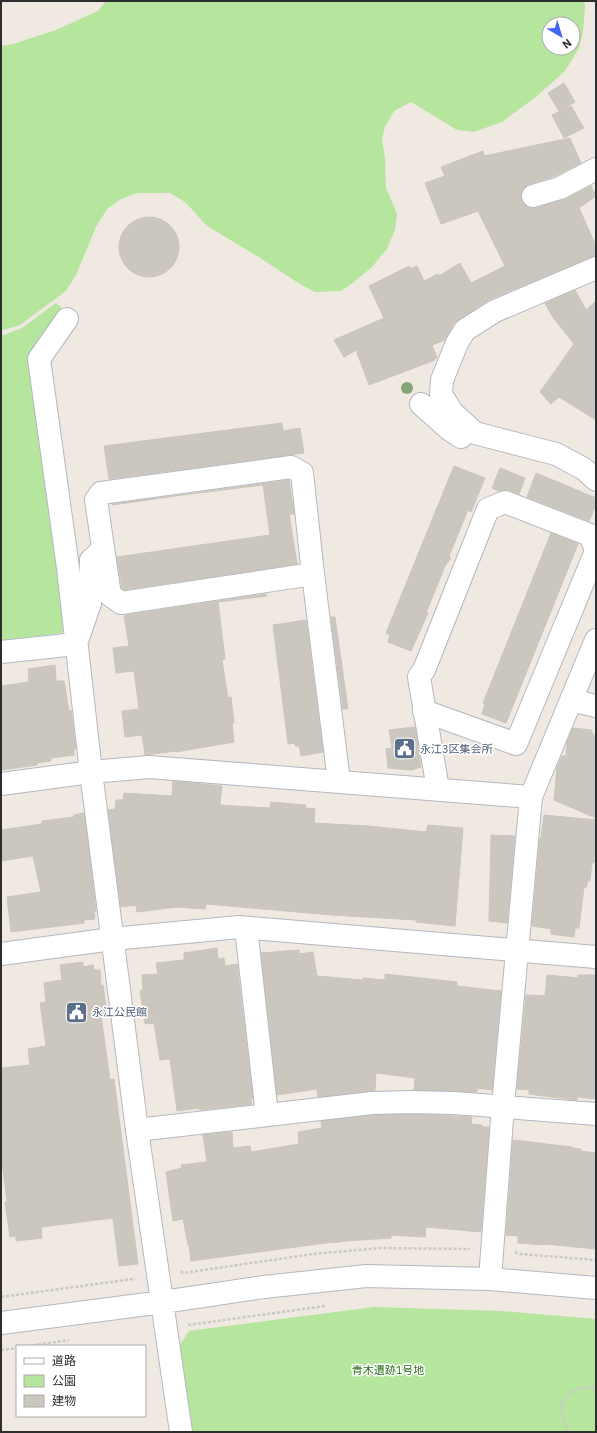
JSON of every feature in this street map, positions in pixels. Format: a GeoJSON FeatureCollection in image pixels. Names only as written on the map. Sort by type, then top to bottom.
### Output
{"type":"FeatureCollection","features":[{"type":"Feature","properties":{"kind":"street"},"geometry":{"type":"LineString","coordinates":[[533,196],[560,188],[596,168]]}},
{"type":"Feature","properties":{"kind":"street"},"geometry":{"type":"LineString","coordinates":[[596,268],[495,311],[465,330],[457,343],[442,380],[441,394],[452,412],[475,433],[556,454],[584,469],[596,480]]}},
{"type":"Feature","properties":{"kind":"street"},"geometry":{"type":"LineString","coordinates":[[66,320],[39,359],[67,561],[112,939],[181,1432]]}},
{"type":"Feature","properties":{"kind":"street"},"geometry":{"type":"LineString","coordinates":[[421,404],[449,429],[465,440],[561,467],[570,462]]}},
{"type":"Feature","properties":{"kind":"street"},"geometry":{"type":"LineString","coordinates":[[313,574],[120,603],[110,595],[96,500],[101,493],[291,467],[302,473],[339,781]]}},
{"type":"Feature","properties":{"kind":"street"},"geometry":{"type":"LineString","coordinates":[[424,711],[516,744],[596,550],[590,535],[505,502],[488,509],[424,670],[419,677],[424,711],[438,789]]}},
{"type":"Feature","properties":{"kind":"street"},"geometry":{"type":"LineString","coordinates":[[76,644],[90,603],[90,560],[103,549]]}},
{"type":"Feature","properties":{"kind":"street"},"geometry":{"type":"LineString","coordinates":[[490,1279],[516,950],[531,797],[596,640]]}},
{"type":"Feature","properties":{"kind":"street"},"geometry":{"type":"LineString","coordinates":[[1,652],[76,644]]}},
{"type":"Feature","properties":{"kind":"street"},"geometry":{"type":"LineString","coordinates":[[571,700],[596,706]]}},
{"type":"Feature","properties":{"kind":"street"},"geometry":{"type":"LineString","coordinates":[[1,784],[91,772],[148,767],[531,797]]}},
{"type":"Feature","properties":{"kind":"street"},"geometry":{"type":"LineString","coordinates":[[1,954],[112,939],[239,927],[596,957]]}},
{"type":"Feature","properties":{"kind":"street"},"geometry":{"type":"LineString","coordinates":[[246,928],[267,1115]]}},
{"type":"Feature","properties":{"kind":"street"},"geometry":{"type":"LineString","coordinates":[[138,1130],[372,1103],[412,1102],[503,1106],[596,1114]]}},
{"type":"Feature","properties":{"kind":"street"},"geometry":{"type":"LineString","coordinates":[[1,1323],[264,1287],[366,1276],[490,1279],[596,1288]]}},
{"type":"Feature","properties":{"kind":"path"},"geometry":{"type":"LineString","coordinates":[[176,1268],[183,1273],[313,1254],[380,1248],[472,1248]]}},
{"type":"Feature","properties":{"kind":"path"},"geometry":{"type":"LineString","coordinates":[[514,1251],[520,1254],[596,1260]]}},
{"type":"Feature","properties":{"kind":"path"},"geometry":{"type":"LineString","coordinates":[[1,1297],[133,1280],[139,1274]]}},
{"type":"Feature","properties":{"kind":"path"},"geometry":{"type":"LineString","coordinates":[[185,1327],[189,1324],[332,1305]]}},
{"type":"Feature","properties":{"kind":"path"},"geometry":{"type":"LineString","coordinates":[[34,1345],[70,1339]]}},
{"type":"Feature","properties":{"kind":"path"},"geometry":{"type":"LineString","coordinates":[[1,1350],[16,1348]]}},
{"type":"Feature","properties":{"kind":"path"},"geometry":{"type":"LineString","coordinates":[[568,1432],[562,1407],[564,1398],[572,1391],[592,1388],[596,1389]]}},
{"type":"Feature","properties":{"kind":"green space"},"geometry":{"type":"Polygon","coordinates":[[[106,1],[584,1],[585,5],[581,40],[581,16],[541,16],[541,56],[574,56],[565,71],[537,96],[502,122],[474,132],[457,130],[411,102],[394,111],[385,127],[382,139],[385,157],[386,188],[397,214],[395,230],[387,249],[372,267],[341,291],[315,292],[300,284],[207,226],[185,202],[170,193],[137,193],[121,199],[107,209],[96,227],[76,275],[66,291],[20,325],[1,331],[1,46],[13,44],[56,30],[98,11],[106,1]]]}},
{"type":"Feature","properties":{"kind":"green space"},"geometry":{"type":"Polygon","coordinates":[[[56,303],[65,311],[33,355],[69,624],[61,633],[1,641],[1,336],[22,328],[56,303]]]}},
{"type":"Feature","properties":{"kind":"green space","name":"青木遺跡1号地"},"geometry":{"type":"Polygon","coordinates":[[[374,1307],[501,1311],[596,1319],[596,1432],[192,1432],[180,1345],[189,1331],[374,1307]]]}},
{"type":"Feature","properties":{"kind":"building"},"geometry":{"type":"Polygon","coordinates":[[[564,83],[575,102],[559,111],[548,93],[564,83]]]}},
{"type":"Feature","properties":{"kind":"building"},"geometry":{"type":"Polygon","coordinates":[[[571,106],[584,128],[564,138],[552,115],[571,106]]]}},
{"type":"Feature","properties":{"kind":"building"},"geometry":{"type":"Polygon","coordinates":[[[570,138],[581,163],[555,176],[529,184],[521,193],[521,199],[525,205],[530,208],[537,208],[566,199],[591,186],[596,196],[579,208],[596,246],[596,255],[488,300],[454,323],[445,340],[432,345],[437,358],[434,359],[435,360],[369,385],[356,350],[344,357],[334,340],[384,318],[369,286],[409,266],[411,269],[417,266],[424,281],[438,274],[439,276],[460,263],[471,283],[505,266],[478,211],[441,224],[425,183],[445,176],[441,167],[483,151],[484,156],[570,138]]]}},
{"type":"Feature","properties":{"kind":"building"},"geometry":{"type":"Polygon","coordinates":[[[143,217],[155,217],[166,222],[174,230],[179,241],[177,259],[166,272],[155,277],[143,277],[132,272],[124,264],[119,253],[119,241],[124,230],[132,222],[143,217]]]}},
{"type":"Feature","properties":{"kind":"building"},"geometry":{"type":"Polygon","coordinates":[[[575,290],[586,310],[596,301],[596,420],[559,397],[551,404],[540,392],[574,344],[552,316],[545,303],[575,290]]]}},
{"type":"Feature","properties":{"kind":"building"},"geometry":{"type":"Polygon","coordinates":[[[282,423],[283,431],[300,428],[304,453],[109,479],[104,446],[282,423]]]}},
{"type":"Feature","properties":{"kind":"building"},"geometry":{"type":"Polygon","coordinates":[[[454,466],[485,478],[471,512],[468,510],[449,556],[451,558],[445,566],[426,613],[428,613],[411,651],[388,642],[390,635],[386,633],[454,466]]]}},
{"type":"Feature","properties":{"kind":"building"},"geometry":{"type":"Polygon","coordinates":[[[500,468],[525,478],[519,494],[510,490],[498,491],[492,488],[500,468]]]}},
{"type":"Feature","properties":{"kind":"building"},"geometry":{"type":"Polygon","coordinates":[[[536,473],[596,498],[596,504],[589,521],[527,497],[536,473]]]}},
{"type":"Feature","properties":{"kind":"building"},"geometry":{"type":"Polygon","coordinates":[[[289,480],[294,514],[289,514],[297,564],[124,590],[122,588],[117,557],[270,535],[263,485],[182,495],[289,480]]]}},
{"type":"Feature","properties":{"kind":"building"},"geometry":{"type":"Polygon","coordinates":[[[182,495],[113,505],[112,504],[182,495]]]}},
{"type":"Feature","properties":{"kind":"building"},"geometry":{"type":"Polygon","coordinates":[[[551,533],[578,544],[506,723],[482,714],[485,704],[483,703],[551,533]]]}},
{"type":"Feature","properties":{"kind":"building"},"geometry":{"type":"Polygon","coordinates":[[[266,594],[267,596],[218,602],[225,659],[222,660],[228,698],[231,697],[234,723],[232,723],[234,742],[176,752],[145,755],[142,735],[125,737],[122,711],[139,709],[134,671],[116,673],[113,648],[129,646],[124,615],[266,594]]]}},
{"type":"Feature","properties":{"kind":"building"},"geometry":{"type":"Polygon","coordinates":[[[331,617],[335,617],[348,709],[343,709],[331,617]]]}},
{"type":"Feature","properties":{"kind":"building"},"geometry":{"type":"Polygon","coordinates":[[[306,620],[323,752],[301,756],[299,746],[295,746],[295,743],[288,744],[273,625],[306,620]]]}},
{"type":"Feature","properties":{"kind":"building"},"geometry":{"type":"Polygon","coordinates":[[[55,665],[56,681],[64,681],[69,711],[71,710],[76,749],[74,749],[74,755],[51,758],[51,761],[37,763],[37,765],[1,770],[1,686],[29,682],[28,669],[55,665]]]}},
{"type":"Feature","properties":{"kind":"building"},"geometry":{"type":"Polygon","coordinates":[[[415,727],[421,767],[412,770],[388,768],[386,749],[392,748],[389,730],[415,727]]]}},
{"type":"Feature","properties":{"kind":"building"},"geometry":{"type":"Polygon","coordinates":[[[573,728],[592,730],[592,734],[596,737],[596,818],[554,800],[557,767],[562,756],[566,756],[567,742],[573,728]]]}},
{"type":"Feature","properties":{"kind":"building"},"geometry":{"type":"Polygon","coordinates":[[[173,781],[222,786],[220,805],[270,808],[271,802],[306,805],[305,808],[315,809],[314,823],[368,826],[426,832],[428,825],[463,828],[455,926],[416,922],[416,920],[332,915],[206,904],[205,909],[177,907],[137,912],[136,905],[121,907],[108,810],[115,809],[116,800],[123,800],[124,793],[172,796],[173,781]]]}},
{"type":"Feature","properties":{"kind":"building"},"geometry":{"type":"Polygon","coordinates":[[[84,813],[96,911],[94,911],[95,919],[84,920],[84,923],[11,932],[7,897],[41,892],[33,856],[1,861],[1,830],[42,824],[42,821],[74,817],[74,815],[84,813]]]}},
{"type":"Feature","properties":{"kind":"building"},"geometry":{"type":"Polygon","coordinates":[[[544,815],[596,820],[594,863],[592,862],[590,881],[588,880],[586,888],[584,887],[579,928],[575,928],[574,937],[551,934],[551,929],[532,926],[540,838],[544,815]]]}},
{"type":"Feature","properties":{"kind":"building"},"geometry":{"type":"Polygon","coordinates":[[[491,835],[515,836],[507,923],[489,921],[491,835]]]}},
{"type":"Feature","properties":{"kind":"building"},"geometry":{"type":"Polygon","coordinates":[[[217,948],[218,959],[224,958],[225,966],[237,964],[253,1098],[251,1099],[252,1104],[177,1111],[170,1059],[160,1060],[154,1023],[145,1024],[140,990],[143,990],[142,975],[158,974],[156,963],[184,960],[184,953],[217,948]]]}},
{"type":"Feature","properties":{"kind":"building"},"geometry":{"type":"Polygon","coordinates":[[[299,950],[299,954],[313,952],[317,976],[363,980],[363,978],[385,980],[385,974],[457,982],[457,986],[501,991],[492,1090],[477,1088],[477,1092],[414,1090],[415,1078],[376,1073],[375,1090],[318,1097],[317,1089],[277,1095],[261,953],[299,950]]]}},
{"type":"Feature","properties":{"kind":"building"},"geometry":{"type":"Polygon","coordinates":[[[83,962],[83,967],[93,965],[94,970],[100,970],[101,986],[103,985],[107,1014],[101,1015],[110,1080],[114,1079],[138,1264],[119,1266],[113,1218],[41,1227],[42,1238],[16,1241],[16,1236],[10,1237],[5,1202],[7,1202],[1,1153],[1,1068],[30,1065],[28,1049],[46,1046],[40,1003],[46,1002],[44,983],[62,980],[60,965],[83,962]]]}},
{"type":"Feature","properties":{"kind":"building"},"geometry":{"type":"Polygon","coordinates":[[[547,975],[578,978],[578,975],[596,975],[596,1099],[577,1097],[577,1100],[544,1096],[529,1094],[529,1090],[517,1089],[526,995],[545,996],[547,975]]]}},
{"type":"Feature","properties":{"kind":"building"},"geometry":{"type":"Polygon","coordinates":[[[412,1114],[472,1117],[471,1124],[489,1127],[481,1232],[426,1227],[425,1237],[391,1235],[391,1238],[333,1242],[191,1261],[183,1219],[173,1221],[166,1172],[182,1168],[181,1165],[207,1162],[203,1135],[232,1132],[233,1148],[250,1146],[251,1152],[299,1144],[298,1132],[322,1128],[321,1121],[373,1115],[412,1114]]]}},
{"type":"Feature","properties":{"kind":"building"},"geometry":{"type":"Polygon","coordinates":[[[513,1140],[572,1147],[581,1149],[581,1151],[596,1153],[596,1249],[518,1243],[518,1236],[506,1235],[513,1140]]]}},
{"type":"Feature","properties":{"kind":"place","name":"永江3区集会所"},"geometry":{"type":"Point","coordinates":[405,749]}},
{"type":"Feature","properties":{"kind":"place","name":"永江公民館"},"geometry":{"type":"Point","coordinates":[76,1012]}}]}
